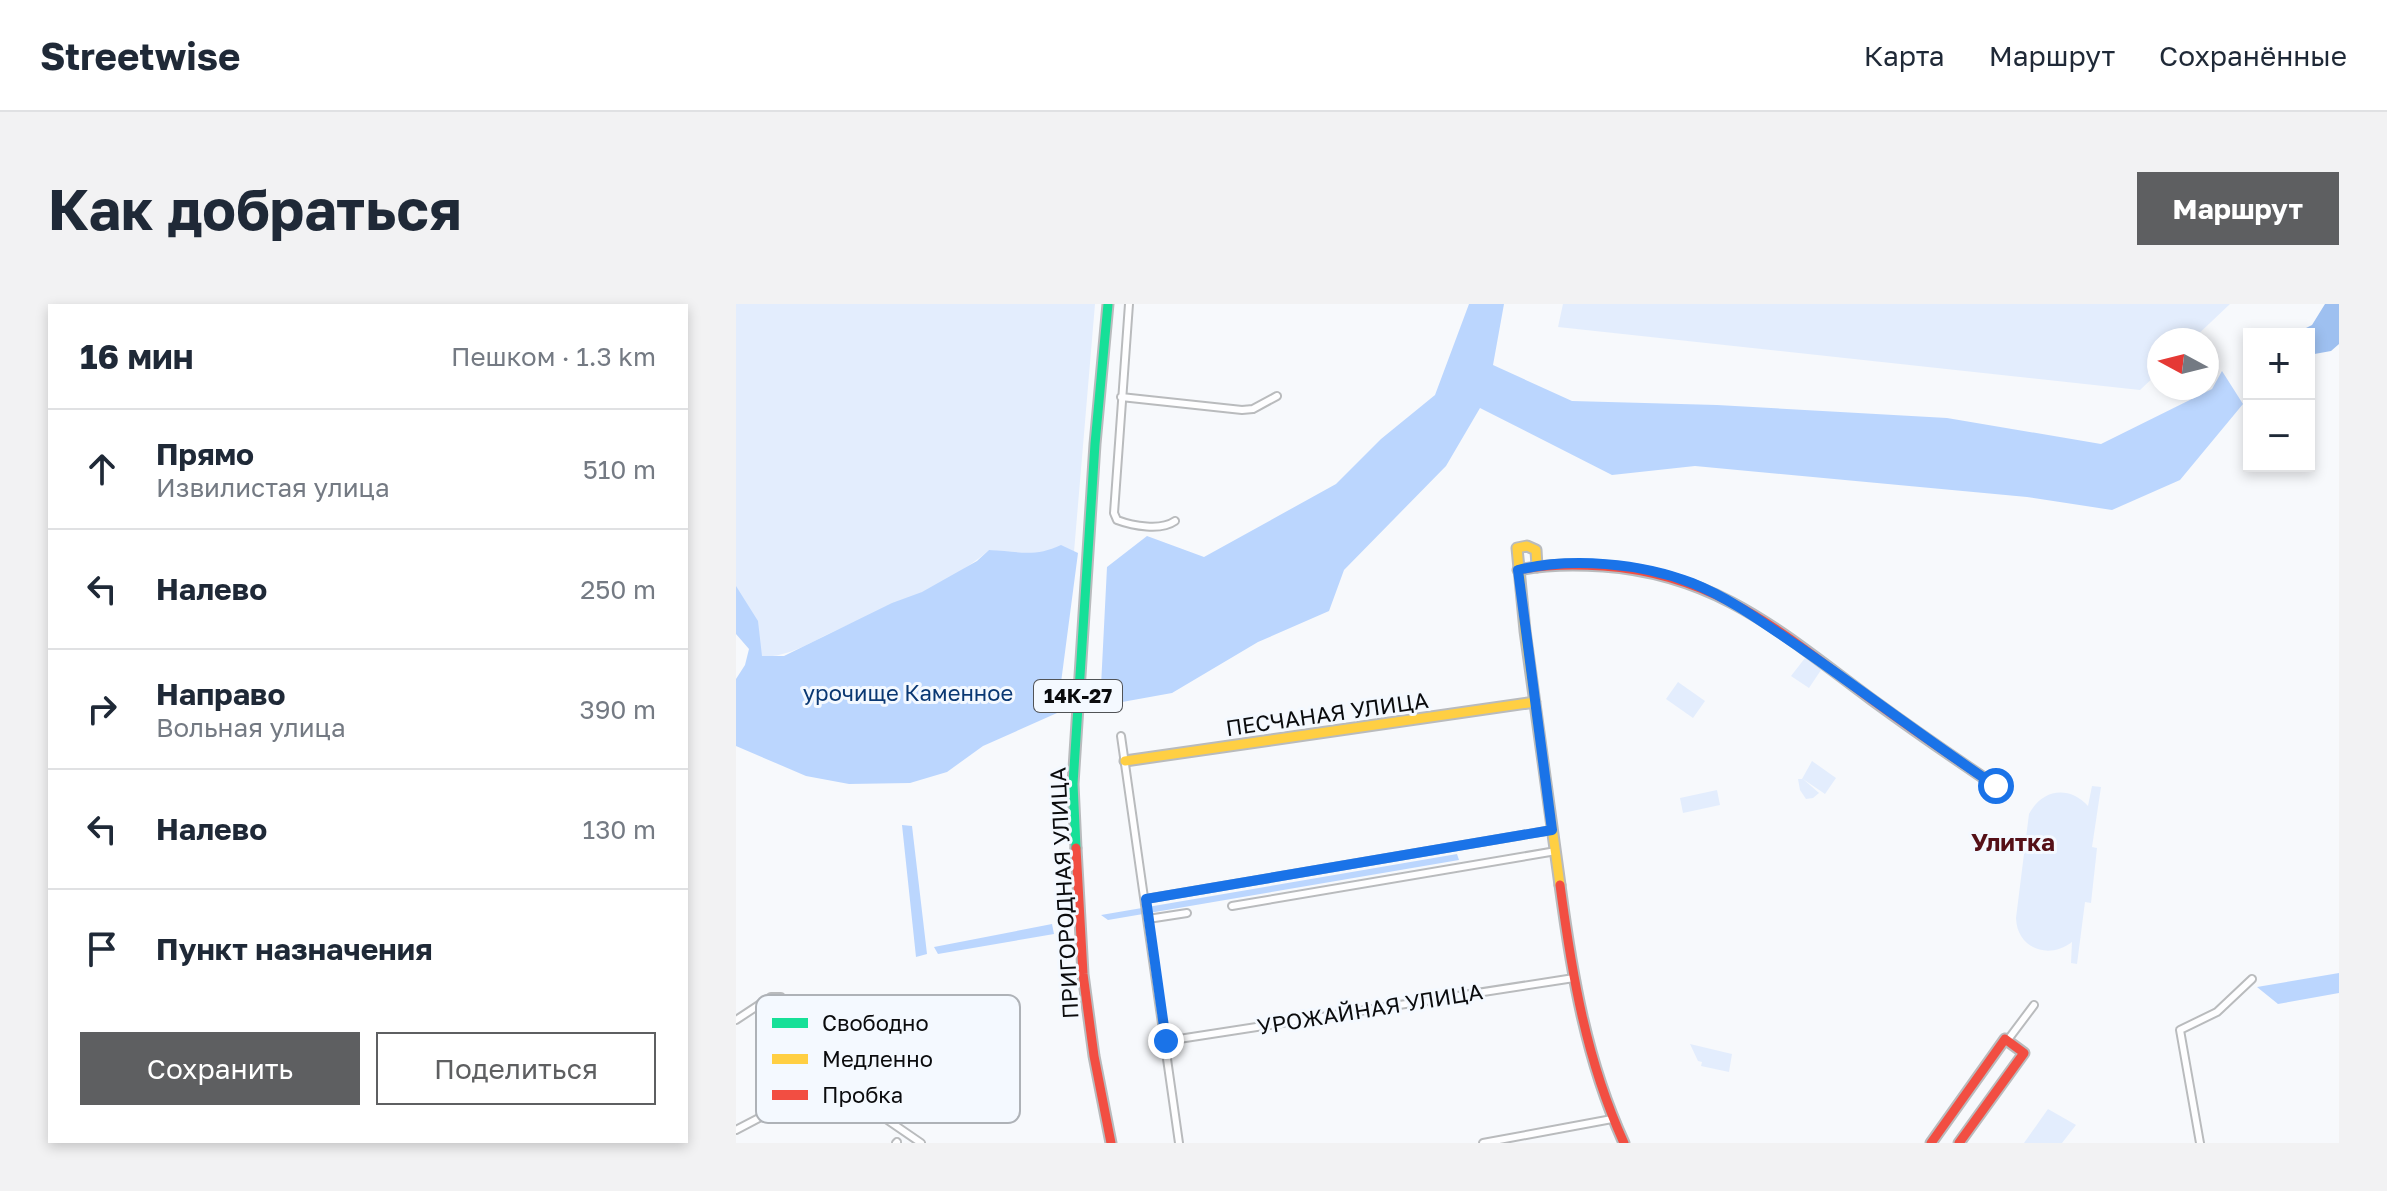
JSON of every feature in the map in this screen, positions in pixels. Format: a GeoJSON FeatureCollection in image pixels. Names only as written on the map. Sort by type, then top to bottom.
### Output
{"type":"FeatureCollection","features":[{"type":"Feature","properties":{"kind":"street","name":"ПРИГОРОДНАЯ УЛИЦА"},"geometry":{"type":"LineString","coordinates":[[1108,304],[1089,530],[1073,784],[1083,974],[1094,1056],[1111,1143]]}},
{"type":"Feature","properties":{"kind":"street"},"geometry":{"type":"LineString","coordinates":[[1129,304],[1114,513],[1117,520],[1128,524],[1167,526],[1175,521]]}},
{"type":"Feature","properties":{"kind":"street"},"geometry":{"type":"LineString","coordinates":[[1121,397],[1242,410],[1253,409],[1277,396]]}},
{"type":"Feature","properties":{"kind":"street"},"geometry":{"type":"LineString","coordinates":[[1537,567],[1536,550],[1523,545],[1517,548],[1574,978],[1590,1053],[1612,1119],[1624,1143]]}},
{"type":"Feature","properties":{"kind":"street"},"geometry":{"type":"LineString","coordinates":[[1518,570],[1584,564],[1661,574],[1691,583],[1733,602],[1996,786]]}},
{"type":"Feature","properties":{"kind":"street","name":"ПЕСЧАНАЯ УЛИЦА"},"geometry":{"type":"LineString","coordinates":[[1125,761],[1535,702]]}},
{"type":"Feature","properties":{"kind":"street"},"geometry":{"type":"LineString","coordinates":[[1121,736],[1179,1143]]}},
{"type":"Feature","properties":{"kind":"street"},"geometry":{"type":"LineString","coordinates":[[1146,899],[1552,830]]}},
{"type":"Feature","properties":{"kind":"street"},"geometry":{"type":"LineString","coordinates":[[1232,906],[1556,851]]}},
{"type":"Feature","properties":{"kind":"street"},"geometry":{"type":"LineString","coordinates":[[1148,919],[1187,913]]}},
{"type":"Feature","properties":{"kind":"street","name":"УРОЖАЙНАЯ УЛИЦА"},"geometry":{"type":"LineString","coordinates":[[1166,1041],[1574,978]]}},
{"type":"Feature","properties":{"kind":"street"},"geometry":{"type":"LineString","coordinates":[[2200,1143],[2180,1030],[2217,1012],[2252,979]]}},
{"type":"Feature","properties":{"kind":"street"},"geometry":{"type":"LineString","coordinates":[[2007,1041],[2034,1005]]}},
{"type":"Feature","properties":{"kind":"street"},"geometry":{"type":"LineString","coordinates":[[736,1020],[756,1007]]}},
{"type":"Feature","properties":{"kind":"street"},"geometry":{"type":"LineString","coordinates":[[1931,1143],[2005,1039],[2024,1053],[1959,1143]]}},
{"type":"Feature","properties":{"kind":"street"},"geometry":{"type":"LineString","coordinates":[[1483,1143],[1612,1119]]}},
{"type":"Feature","properties":{"kind":"street"},"geometry":{"type":"LineString","coordinates":[[736,1130],[756,1120]]}},
{"type":"Feature","properties":{"kind":"street"},"geometry":{"type":"LineString","coordinates":[[892,1123],[921,1143]]}},
{"type":"Feature","properties":{"kind":"shaded area"},"geometry":{"type":"Polygon","coordinates":[[[736,304],[1095,304],[1074,552],[1032,556],[989,550],[954,575],[916,595],[792,651],[762,657],[736,592],[736,304]]]}},
{"type":"Feature","properties":{"kind":"shaded area"},"geometry":{"type":"Polygon","coordinates":[[[1563,304],[2230,304],[2205,328],[2147,328],[2147,383],[2140,390],[1558,327],[1563,304]]]}},
{"type":"Feature","properties":{"kind":"shaded area"},"geometry":{"type":"Polygon","coordinates":[[[2325,304],[2339,304],[2339,344],[2331,351],[2315,354],[2315,328],[2306,328],[2312,325],[2325,304]]]}},
{"type":"Feature","properties":{"kind":"shaded area"},"geometry":{"type":"Polygon","coordinates":[[[1805,658],[1819,665],[1821,670],[1809,688],[1791,676],[1805,658]]]}},
{"type":"Feature","properties":{"kind":"shaded area"},"geometry":{"type":"Polygon","coordinates":[[[1678,682],[1705,701],[1693,718],[1666,699],[1678,682]]]}},
{"type":"Feature","properties":{"kind":"shaded area"},"geometry":{"type":"Polygon","coordinates":[[[1812,761],[1836,778],[1825,794],[1803,779],[1819,793],[1806,799],[1798,779],[1802,779],[1812,761]]]}},
{"type":"Feature","properties":{"kind":"shaded area"},"geometry":{"type":"Polygon","coordinates":[[[2092,786],[2101,787],[2092,847],[2097,848],[2091,903],[2085,902],[2077,964],[2071,963],[2072,942],[2054,950],[2036,948],[2022,937],[2016,918],[2029,814],[2041,799],[2056,793],[2073,795],[2088,806],[2092,786]]]}},
{"type":"Feature","properties":{"kind":"shaded area"},"geometry":{"type":"Polygon","coordinates":[[[1717,790],[1720,805],[1683,813],[1680,798],[1717,790]]]}},
{"type":"Feature","properties":{"kind":"shaded area"},"geometry":{"type":"Polygon","coordinates":[[[1690,1044],[1732,1054],[1729,1072],[1701,1066],[1702,1062],[1698,1061],[1690,1044]]]}},
{"type":"Feature","properties":{"kind":"shaded area"},"geometry":{"type":"Polygon","coordinates":[[[2048,1109],[2076,1125],[2062,1143],[2024,1143],[2048,1109]]]}},
{"type":"Feature","properties":{"kind":"green space"},"geometry":{"type":"Polygon","coordinates":[[[1469,304],[1504,304],[1493,365],[1572,401],[1717,405],[1947,418],[2101,444],[2190,400],[2219,400],[2219,376],[2222,371],[2243,404],[2180,480],[2112,510],[2027,497],[1695,466],[1612,475],[1480,408],[1446,466],[1344,570],[1329,611],[1258,642],[1172,693],[1100,706],[1107,567],[1147,536],[1204,557],[1336,484],[1381,439],[1435,395],[1469,304]]]}},
{"type":"Feature","properties":{"kind":"green space","name":"урочище Каменное"},"geometry":{"type":"Polygon","coordinates":[[[1061,545],[1078,553],[1057,713],[983,746],[947,772],[910,783],[849,784],[806,776],[736,746],[736,679],[745,665],[749,649],[736,634],[736,586],[758,621],[762,656],[784,656],[892,603],[922,592],[977,561],[989,550],[1034,553],[1061,545]]]}},
{"type":"Feature","properties":{"kind":"green space"},"geometry":{"type":"Polygon","coordinates":[[[902,825],[912,826],[927,954],[916,957],[902,825]]]}},
{"type":"Feature","properties":{"kind":"green space"},"geometry":{"type":"Polygon","coordinates":[[[1457,854],[1459,860],[1108,920],[1101,915],[1457,854]]]}},
{"type":"Feature","properties":{"kind":"green space"},"geometry":{"type":"Polygon","coordinates":[[[1052,924],[1054,934],[938,954],[934,947],[1052,924]]]}},
{"type":"Feature","properties":{"kind":"green space"},"geometry":{"type":"Polygon","coordinates":[[[2339,973],[2339,993],[2278,1004],[2257,987],[2339,973]]]}},
{"type":"Feature","properties":{"kind":"traffic: fast"},"geometry":{"type":"LineString","coordinates":[[1076,848],[1073,784],[1095,444],[1108,304]]}},
{"type":"Feature","properties":{"kind":"traffic: slow"},"geometry":{"type":"LineString","coordinates":[[1537,567],[1536,550],[1527,546],[1517,548],[1525,631],[1560,885]]}},
{"type":"Feature","properties":{"kind":"traffic: slow"},"geometry":{"type":"LineString","coordinates":[[1125,761],[1535,702]]}},
{"type":"Feature","properties":{"kind":"traffic: jam"},"geometry":{"type":"LineString","coordinates":[[1518,570],[1560,565],[1603,566],[1644,571],[1715,594],[1778,630],[1996,786]]}},
{"type":"Feature","properties":{"kind":"traffic: jam"},"geometry":{"type":"LineString","coordinates":[[1076,848],[1083,974],[1094,1056],[1111,1143]]}},
{"type":"Feature","properties":{"kind":"traffic: jam"},"geometry":{"type":"LineString","coordinates":[[1560,885],[1582,1017],[1600,1080],[1624,1143]]}},
{"type":"Feature","properties":{"kind":"traffic: jam"},"geometry":{"type":"LineString","coordinates":[[1931,1143],[2005,1039],[2024,1053],[1959,1143]]}},
{"type":"Feature","properties":{"kind":"district","name":"Улитка"},"geometry":{"type":"Point","coordinates":[2013,843]}},
{"type":"Feature","properties":{"kind":"route"},"geometry":{"type":"LineString","coordinates":[[1166,1041],[1146,899],[1552,830],[1518,570],[1584,564],[1661,574],[1691,583],[1733,602],[1996,786]]}}]}
